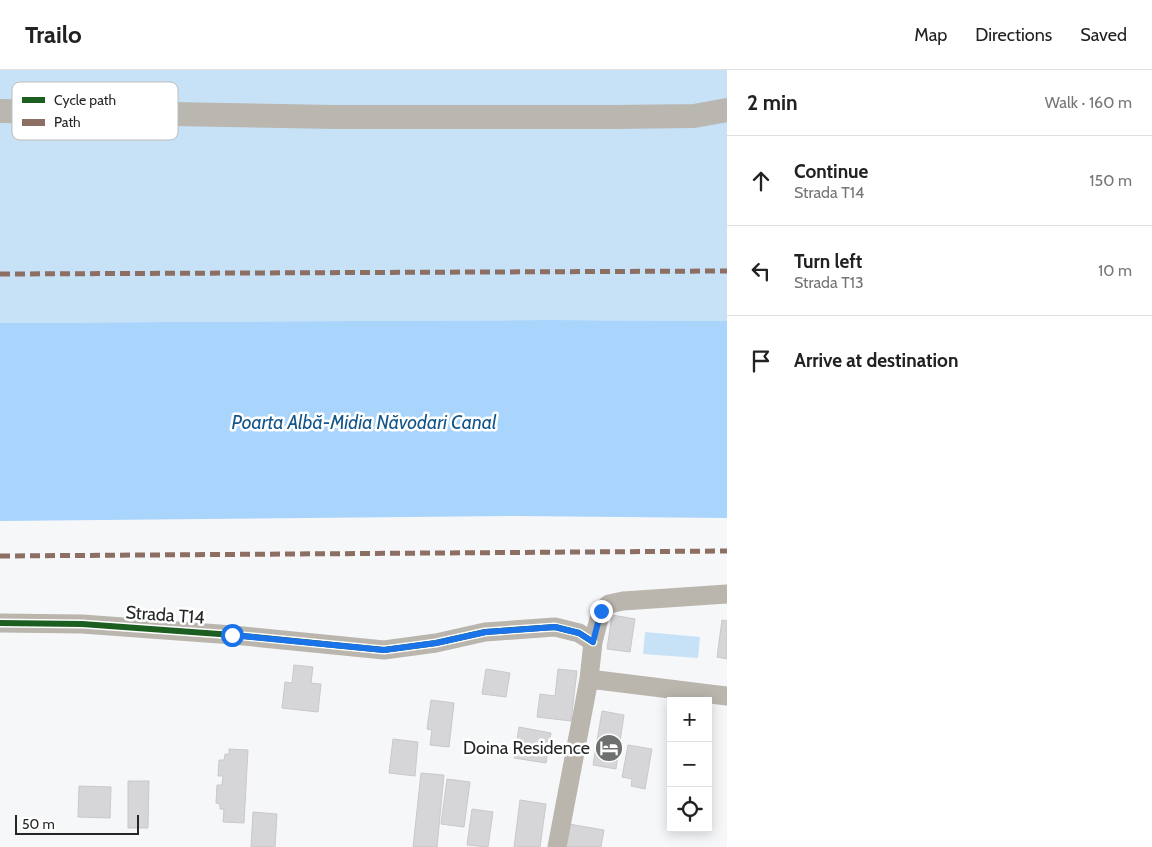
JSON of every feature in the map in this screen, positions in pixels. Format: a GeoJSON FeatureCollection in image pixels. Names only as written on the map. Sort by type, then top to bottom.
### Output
{"type":"FeatureCollection","features":[{"type":"Feature","properties":{"kind":"main road"},"geometry":{"type":"LineString","coordinates":[[178,114],[334,117],[694,116],[727,110]]}},
{"type":"Feature","properties":{"kind":"main road"},"geometry":{"type":"LineString","coordinates":[[694,116],[727,122]]}},
{"type":"Feature","properties":{"kind":"street"},"geometry":{"type":"LineString","coordinates":[[558,847],[589,679],[593,642],[601,611],[609,604],[623,601],[727,594]]}},
{"type":"Feature","properties":{"kind":"street","name":"Strada T14"},"geometry":{"type":"LineString","coordinates":[[0,623],[82,624],[232,635],[384,650],[436,643],[486,632],[555,627],[579,633],[593,642]]}},
{"type":"Feature","properties":{"kind":"street"},"geometry":{"type":"LineString","coordinates":[[589,679],[727,696]]}},
{"type":"Feature","properties":{"kind":"shaded area"},"geometry":{"type":"Polygon","coordinates":[[[0,70],[727,70],[727,321],[0,323],[0,70]]]}},
{"type":"Feature","properties":{"kind":"shaded area"},"geometry":{"type":"Polygon","coordinates":[[[645,632],[700,637],[698,658],[643,654],[645,632]]]}},
{"type":"Feature","properties":{"kind":"water","name":"Poarta Albă-Midia Năvodari Canal"},"geometry":{"type":"Polygon","coordinates":[[[727,321],[727,518],[517,516],[0,521],[0,323],[727,321]]]}},
{"type":"Feature","properties":{"kind":"building"},"geometry":{"type":"Polygon","coordinates":[[[612,615],[635,619],[630,652],[607,649],[612,615]]]}},
{"type":"Feature","properties":{"kind":"building"},"geometry":{"type":"Polygon","coordinates":[[[722,620],[727,621],[727,659],[717,657],[722,620]]]}},
{"type":"Feature","properties":{"kind":"building"},"geometry":{"type":"Polygon","coordinates":[[[294,665],[313,667],[311,683],[321,684],[318,712],[282,708],[285,682],[292,683],[294,665]]]}},
{"type":"Feature","properties":{"kind":"building"},"geometry":{"type":"Polygon","coordinates":[[[486,669],[510,673],[506,697],[482,694],[486,669]]]}},
{"type":"Feature","properties":{"kind":"building"},"geometry":{"type":"Polygon","coordinates":[[[558,669],[577,671],[571,721],[537,717],[540,694],[555,696],[558,669]]]}},
{"type":"Feature","properties":{"kind":"building"},"geometry":{"type":"Polygon","coordinates":[[[431,700],[454,703],[449,747],[430,745],[432,730],[427,729],[431,700]]]}},
{"type":"Feature","properties":{"kind":"building"},"geometry":{"type":"Polygon","coordinates":[[[602,711],[624,715],[616,769],[593,765],[602,711]]]}},
{"type":"Feature","properties":{"kind":"building"},"geometry":{"type":"Polygon","coordinates":[[[519,727],[551,733],[546,763],[514,758],[519,727]]]}},
{"type":"Feature","properties":{"kind":"building"},"geometry":{"type":"Polygon","coordinates":[[[393,739],[418,742],[415,776],[389,773],[393,739]]]}},
{"type":"Feature","properties":{"kind":"building"},"geometry":{"type":"Polygon","coordinates":[[[628,745],[652,749],[645,789],[631,786],[632,779],[622,777],[628,745]]]}},
{"type":"Feature","properties":{"kind":"building"},"geometry":{"type":"Polygon","coordinates":[[[229,749],[248,750],[244,823],[223,822],[224,809],[220,809],[220,804],[216,803],[217,785],[222,785],[223,776],[218,776],[219,760],[224,760],[225,754],[229,754],[229,749]]]}},
{"type":"Feature","properties":{"kind":"building"},"geometry":{"type":"Polygon","coordinates":[[[421,773],[444,775],[437,847],[413,847],[421,773]]]}},
{"type":"Feature","properties":{"kind":"building"},"geometry":{"type":"Polygon","coordinates":[[[447,779],[470,782],[464,827],[441,824],[447,779]]]}},
{"type":"Feature","properties":{"kind":"building"},"geometry":{"type":"Polygon","coordinates":[[[128,781],[149,781],[148,828],[128,828],[128,781]]]}},
{"type":"Feature","properties":{"kind":"building"},"geometry":{"type":"Polygon","coordinates":[[[79,786],[111,787],[110,818],[78,817],[79,786]]]}},
{"type":"Feature","properties":{"kind":"building"},"geometry":{"type":"Polygon","coordinates":[[[520,800],[546,804],[540,847],[514,847],[520,800]]]}},
{"type":"Feature","properties":{"kind":"building"},"geometry":{"type":"Polygon","coordinates":[[[472,809],[493,812],[488,847],[467,845],[472,809]]]}},
{"type":"Feature","properties":{"kind":"building"},"geometry":{"type":"Polygon","coordinates":[[[253,812],[277,814],[275,847],[251,847],[253,812]]]}},
{"type":"Feature","properties":{"kind":"building"},"geometry":{"type":"Polygon","coordinates":[[[569,824],[604,830],[601,847],[565,847],[569,824]]]}},
{"type":"Feature","properties":{"kind":"marked path"},"geometry":{"type":"LineString","coordinates":[[0,274],[727,271]]}},
{"type":"Feature","properties":{"kind":"marked path"},"geometry":{"type":"LineString","coordinates":[[0,556],[727,551]]}},
{"type":"Feature","properties":{"kind":"cycle path"},"geometry":{"type":"LineString","coordinates":[[0,623],[82,624],[233,635],[384,650],[436,643],[485,632],[555,627],[579,633],[593,642]]}},
{"type":"Feature","properties":{"kind":"place","name":"Doina Residence"},"geometry":{"type":"Point","coordinates":[609,748]}},
{"type":"Feature","properties":{"kind":"route"},"geometry":{"type":"LineString","coordinates":[[232,635],[384,650],[436,643],[486,632],[555,627],[579,633],[593,642],[601,611]]}}]}
